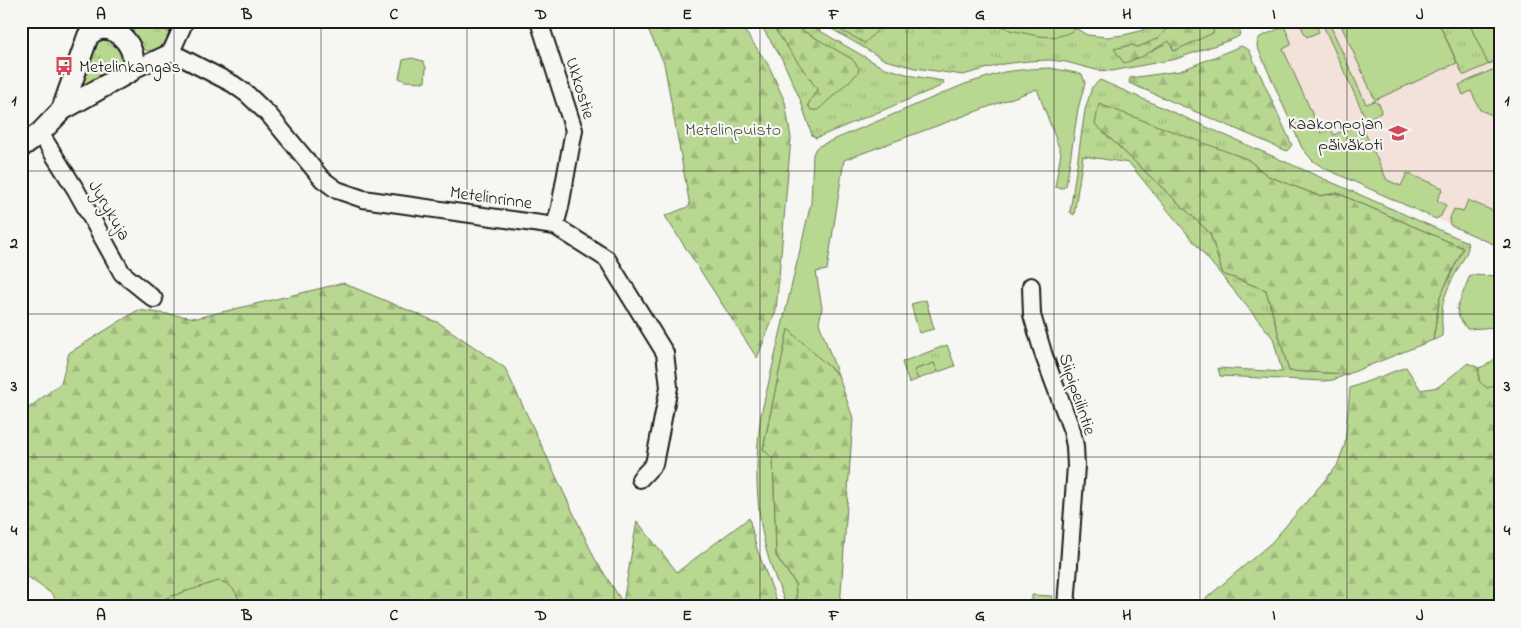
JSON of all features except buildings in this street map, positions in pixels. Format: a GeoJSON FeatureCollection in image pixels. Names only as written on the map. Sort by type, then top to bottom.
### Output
{"type":"FeatureCollection","features":[{"type":"Feature","properties":{"kind":"street"},"geometry":{"type":"LineString","coordinates":[[21,147],[40,133],[62,110],[131,71],[171,52],[185,21]]}},
{"type":"Feature","properties":{"kind":"street","name":"Ukkostie"},"geometry":{"type":"LineString","coordinates":[[539,21],[574,130],[555,226]]}},
{"type":"Feature","properties":{"kind":"street"},"geometry":{"type":"LineString","coordinates":[[62,110],[85,41],[91,32],[103,28],[120,34],[133,55],[131,71]]}},
{"type":"Feature","properties":{"kind":"street","name":"Metelinrinne"},"geometry":{"type":"LineString","coordinates":[[171,52],[233,84],[247,94],[270,116],[322,179],[337,190],[363,199],[555,226],[607,258],[665,353],[669,387],[654,464],[640,479]]}},
{"type":"Feature","properties":{"kind":"street","name":"Jyrykuja"},"geometry":{"type":"LineString","coordinates":[[40,133],[76,190],[122,273],[154,299]]}},
{"type":"Feature","properties":{"kind":"street","name":"Siipipeilintie"},"geometry":{"type":"LineString","coordinates":[[1031,286],[1032,316],[1044,356],[1072,431],[1075,446],[1076,466],[1066,607]]}},
{"type":"Feature","properties":{"kind":"shaded area","name":"Kaakonpojan päiväkoti"},"geometry":{"type":"Polygon","coordinates":[[[1295,21],[1500,21],[1500,247],[1324,168],[1308,156],[1302,148],[1257,46],[1260,37],[1295,21]]]}},
{"type":"Feature","properties":{"kind":"green space"},"geometry":{"type":"Polygon","coordinates":[[[88,21],[148,21],[171,35],[157,49],[149,51],[86,27],[88,21]]]}},
{"type":"Feature","properties":{"kind":"green space","name":"Metelinpuisto"},"geometry":{"type":"Polygon","coordinates":[[[644,21],[738,21],[769,66],[785,102],[791,138],[776,311],[757,358],[665,216],[690,206],[664,63],[644,21]]]}},
{"type":"Feature","properties":{"kind":"green space"},"geometry":{"type":"Polygon","coordinates":[[[758,21],[803,21],[882,67],[913,76],[943,81],[944,83],[941,86],[816,138],[812,135],[800,99],[782,59],[758,21]]]}},
{"type":"Feature","properties":{"kind":"green space"},"geometry":{"type":"Polygon","coordinates":[[[769,21],[786,21],[852,59],[859,68],[858,73],[818,110],[811,110],[808,105],[817,89],[769,21]]]}},
{"type":"Feature","properties":{"kind":"green space"},"geometry":{"type":"Polygon","coordinates":[[[818,21],[1073,21],[1077,29],[1087,35],[1107,37],[1140,31],[1160,21],[1236,21],[1240,31],[1239,36],[1233,39],[1176,59],[1112,71],[1096,70],[1050,60],[1003,64],[963,75],[915,68],[885,60],[818,21]]]}},
{"type":"Feature","properties":{"kind":"green space"},"geometry":{"type":"Polygon","coordinates":[[[823,21],[886,21],[865,43],[823,21]]]}},
{"type":"Feature","properties":{"kind":"green space"},"geometry":{"type":"Polygon","coordinates":[[[975,21],[1073,21],[1077,28],[1060,36],[1052,37],[1009,30],[1006,27],[974,24],[975,21]]]}},
{"type":"Feature","properties":{"kind":"green space"},"geometry":{"type":"Polygon","coordinates":[[[1182,21],[1216,21],[1213,33],[1174,51],[1169,41],[1141,57],[1124,63],[1114,49],[1131,45],[1138,47],[1159,38],[1165,30],[1182,21]]]}},
{"type":"Feature","properties":{"kind":"green space"},"geometry":{"type":"Polygon","coordinates":[[[1299,21],[1314,21],[1319,32],[1307,37],[1299,21]]]}},
{"type":"Feature","properties":{"kind":"green space"},"geometry":{"type":"Polygon","coordinates":[[[1321,21],[1438,21],[1457,63],[1375,100],[1340,23],[1331,27],[1366,104],[1375,101],[1380,105],[1381,113],[1366,119],[1321,21]]]}},
{"type":"Feature","properties":{"kind":"green space"},"geometry":{"type":"Polygon","coordinates":[[[1438,21],[1500,21],[1500,59],[1463,75],[1438,21]]]}},
{"type":"Feature","properties":{"kind":"green space"},"geometry":{"type":"Polygon","coordinates":[[[1468,21],[1500,21],[1500,59],[1488,64],[1468,21]]]}},
{"type":"Feature","properties":{"kind":"green space"},"geometry":{"type":"Polygon","coordinates":[[[1283,27],[1291,45],[1283,49],[1321,133],[1331,129],[1334,135],[1360,122],[1387,180],[1401,186],[1407,173],[1443,188],[1437,200],[1446,205],[1441,216],[1436,219],[1324,168],[1313,161],[1302,148],[1257,46],[1260,37],[1283,27]]]}},
{"type":"Feature","properties":{"kind":"green space"},"geometry":{"type":"Polygon","coordinates":[[[103,38],[113,39],[119,47],[122,63],[118,70],[78,90],[96,42],[103,38]]]}},
{"type":"Feature","properties":{"kind":"green space"},"geometry":{"type":"Polygon","coordinates":[[[1241,46],[1249,50],[1292,145],[1287,151],[1129,83],[1130,78],[1180,71],[1241,46]]]}},
{"type":"Feature","properties":{"kind":"green space"},"geometry":{"type":"Polygon","coordinates":[[[412,58],[423,61],[426,67],[425,82],[405,81],[399,78],[403,60],[412,58]]]}},
{"type":"Feature","properties":{"kind":"green space"},"geometry":{"type":"Polygon","coordinates":[[[1050,68],[1082,74],[1085,83],[1078,109],[1066,186],[1063,188],[1055,187],[1061,153],[1037,89],[844,160],[827,270],[816,272],[822,308],[819,323],[838,375],[788,329],[763,449],[773,459],[776,556],[795,583],[797,607],[787,607],[769,561],[762,529],[757,480],[758,448],[761,415],[811,203],[813,154],[819,146],[965,84],[1004,72],[1050,68]]]}},
{"type":"Feature","properties":{"kind":"green space"},"geometry":{"type":"Polygon","coordinates":[[[1492,70],[1500,73],[1500,110],[1497,117],[1480,110],[1471,91],[1463,95],[1459,85],[1492,70]]]}},
{"type":"Feature","properties":{"kind":"green space"},"geometry":{"type":"Polygon","coordinates":[[[1100,80],[1467,242],[1466,254],[1451,282],[1443,304],[1442,336],[1433,340],[1440,297],[1463,248],[1337,193],[1319,196],[1268,176],[1247,159],[1095,124],[1210,233],[1223,274],[1266,290],[1289,371],[1348,374],[1333,380],[1323,381],[1220,376],[1218,368],[1282,372],[1273,338],[1129,163],[1083,156],[1074,215],[1070,212],[1085,110],[1092,87],[1100,80]]]}},
{"type":"Feature","properties":{"kind":"green space"},"geometry":{"type":"Polygon","coordinates":[[[1099,104],[1247,159],[1268,176],[1319,196],[1337,193],[1463,248],[1440,297],[1433,340],[1348,374],[1289,371],[1266,290],[1223,274],[1210,233],[1095,124],[1099,104]]]}},
{"type":"Feature","properties":{"kind":"green space"},"geometry":{"type":"Polygon","coordinates":[[[1468,200],[1500,214],[1500,247],[1450,225],[1449,220],[1454,209],[1463,212],[1468,200]]]}},
{"type":"Feature","properties":{"kind":"green space"},"geometry":{"type":"Polygon","coordinates":[[[1470,275],[1500,276],[1500,327],[1467,329],[1459,317],[1457,308],[1470,275]]]}},
{"type":"Feature","properties":{"kind":"green space"},"geometry":{"type":"Polygon","coordinates":[[[343,283],[439,323],[505,368],[595,559],[623,603],[637,521],[677,572],[749,518],[757,549],[779,607],[582,607],[555,603],[552,607],[60,607],[52,594],[21,572],[21,414],[61,383],[69,353],[138,310],[197,318],[343,283]]]}},
{"type":"Feature","properties":{"kind":"green space"},"geometry":{"type":"Polygon","coordinates":[[[926,300],[934,329],[919,333],[911,304],[926,300]]]}},
{"type":"Feature","properties":{"kind":"green space"},"geometry":{"type":"Polygon","coordinates":[[[788,328],[838,375],[853,418],[840,607],[797,607],[795,583],[776,556],[773,459],[763,449],[788,328]]]}},
{"type":"Feature","properties":{"kind":"green space"},"geometry":{"type":"Polygon","coordinates":[[[1500,344],[1500,375],[1497,385],[1487,388],[1479,381],[1479,368],[1494,360],[1500,344]]]}},
{"type":"Feature","properties":{"kind":"green space"},"geometry":{"type":"Polygon","coordinates":[[[947,345],[955,366],[938,372],[934,363],[915,370],[918,379],[909,383],[902,362],[947,345]]]}},
{"type":"Feature","properties":{"kind":"green space"},"geometry":{"type":"Polygon","coordinates":[[[934,363],[938,372],[918,379],[914,370],[934,363]]]}},
{"type":"Feature","properties":{"kind":"green space"},"geometry":{"type":"Polygon","coordinates":[[[1468,363],[1479,368],[1479,381],[1497,385],[1500,375],[1500,607],[1196,607],[1272,542],[1337,466],[1345,444],[1350,388],[1406,367],[1421,390],[1438,387],[1468,363]]]}},
{"type":"Feature","properties":{"kind":"green space"},"geometry":{"type":"Polygon","coordinates":[[[218,581],[231,587],[242,607],[162,607],[162,603],[166,598],[218,581]]]}},
{"type":"Feature","properties":{"kind":"green space"},"geometry":{"type":"Polygon","coordinates":[[[1032,595],[1052,596],[1051,607],[1020,607],[1020,600],[1032,601],[1032,595]]]}},
{"type":"Feature","properties":{"kind":"place","name":"Metelinkangas"},"geometry":{"type":"Point","coordinates":[64,66]}},
{"type":"Feature","properties":{"kind":"place","name":"Kaakonpojan päiväkoti"},"geometry":{"type":"Point","coordinates":[1398,133]}}]}
